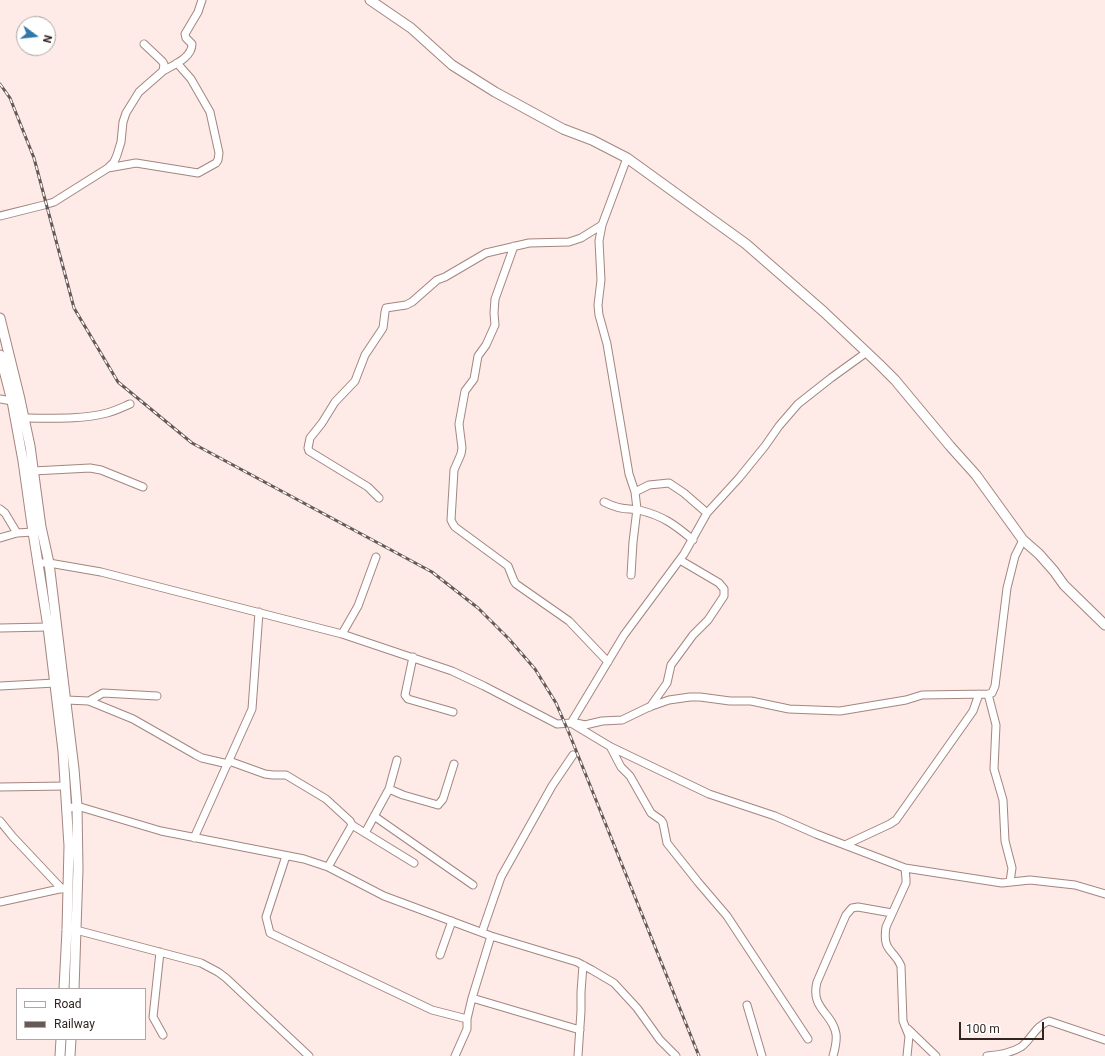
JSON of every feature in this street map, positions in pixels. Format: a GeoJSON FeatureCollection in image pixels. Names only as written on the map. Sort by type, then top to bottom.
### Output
{"type":"FeatureCollection","features":[{"type":"Feature","properties":{"kind":"main road"},"geometry":{"type":"LineString","coordinates":[[370,0],[411,28],[452,65],[494,92],[563,129],[592,140],[627,158],[746,244],[824,312],[895,380],[976,475],[1023,540],[1039,554],[1064,585],[1105,625]]}},
{"type":"Feature","properties":{"kind":"main road"},"geometry":{"type":"LineString","coordinates":[[0,318],[24,418],[49,563],[66,700],[77,806],[74,988]]}},
{"type":"Feature","properties":{"kind":"main road"},"geometry":{"type":"LineString","coordinates":[[0,355],[12,401],[23,461],[32,532],[48,627],[63,751],[69,846],[65,888],[64,988]]}},
{"type":"Feature","properties":{"kind":"main road"},"geometry":{"type":"LineString","coordinates":[[60,1056],[61,1040]]}},
{"type":"Feature","properties":{"kind":"main road"},"geometry":{"type":"LineString","coordinates":[[70,1056],[71,1040]]}},
{"type":"Feature","properties":{"kind":"street"},"geometry":{"type":"LineString","coordinates":[[0,216],[44,206],[54,202],[108,168],[114,162],[118,155],[123,122],[126,113],[139,92],[163,71],[177,63],[191,50],[192,44],[186,38],[185,34],[198,12],[202,0]]}},
{"type":"Feature","properties":{"kind":"street"},"geometry":{"type":"LineString","coordinates":[[144,44],[164,64],[163,71]]}},
{"type":"Feature","properties":{"kind":"street"},"geometry":{"type":"LineString","coordinates":[[108,168],[136,163],[198,173],[216,163],[218,160],[219,153],[210,112],[192,79],[177,63]]}},
{"type":"Feature","properties":{"kind":"street"},"geometry":{"type":"LineString","coordinates":[[627,158],[602,225],[599,241],[601,280],[598,305],[599,315],[607,344],[629,474],[635,492],[637,509],[633,542],[632,575]]}},
{"type":"Feature","properties":{"kind":"street"},"geometry":{"type":"LineString","coordinates":[[379,498],[368,487],[309,451],[308,448],[310,438],[322,423],[335,402],[355,381],[366,355],[383,328],[386,308],[406,305],[412,302],[437,280],[445,277],[482,254],[529,243],[568,242],[581,238],[602,225]]}},
{"type":"Feature","properties":{"kind":"street"},"geometry":{"type":"LineString","coordinates":[[514,246],[495,299],[495,325],[486,345],[478,356],[474,379],[465,391],[459,424],[462,448],[454,470],[452,520],[456,527],[508,566],[516,584],[569,621],[608,662]]}},
{"type":"Feature","properties":{"kind":"street"},"geometry":{"type":"LineString","coordinates":[[571,722],[624,635],[680,560],[693,540],[707,513],[739,478],[798,404],[867,352]]}},
{"type":"Feature","properties":{"kind":"street"},"geometry":{"type":"LineString","coordinates":[[0,399],[12,401]]}},
{"type":"Feature","properties":{"kind":"street"},"geometry":{"type":"LineString","coordinates":[[24,418],[97,415],[107,413],[130,404]]}},
{"type":"Feature","properties":{"kind":"street"},"geometry":{"type":"LineString","coordinates":[[33,471],[90,468],[101,470],[143,487]]}},
{"type":"Feature","properties":{"kind":"street"},"geometry":{"type":"LineString","coordinates":[[635,492],[649,485],[669,483],[684,493],[707,513]]}},
{"type":"Feature","properties":{"kind":"street"},"geometry":{"type":"LineString","coordinates":[[604,502],[619,508],[637,509],[667,520],[693,540]]}},
{"type":"Feature","properties":{"kind":"street"},"geometry":{"type":"LineString","coordinates":[[0,509],[5,513],[17,533]]}},
{"type":"Feature","properties":{"kind":"street"},"geometry":{"type":"LineString","coordinates":[[0,538],[17,533],[32,532]]}},
{"type":"Feature","properties":{"kind":"street"},"geometry":{"type":"LineString","coordinates":[[37,564],[49,563],[101,572],[342,634],[452,671],[557,724],[571,722],[582,725],[622,720],[668,700],[700,696],[751,701],[789,709],[840,711],[906,700],[922,694],[992,693],[995,686],[1006,588],[1013,562],[1023,540]]}},
{"type":"Feature","properties":{"kind":"street"},"geometry":{"type":"LineString","coordinates":[[342,634],[358,606],[376,557]]}},
{"type":"Feature","properties":{"kind":"street"},"geometry":{"type":"LineString","coordinates":[[650,707],[667,682],[671,665],[693,634],[708,620],[724,596],[724,589],[719,583],[680,560]]}},
{"type":"Feature","properties":{"kind":"street"},"geometry":{"type":"LineString","coordinates":[[194,838],[252,709],[259,612]]}},
{"type":"Feature","properties":{"kind":"street"},"geometry":{"type":"LineString","coordinates":[[0,628],[48,627]]}},
{"type":"Feature","properties":{"kind":"street"},"geometry":{"type":"LineString","coordinates":[[414,657],[405,695],[408,699],[453,712]]}},
{"type":"Feature","properties":{"kind":"street"},"geometry":{"type":"LineString","coordinates":[[0,686],[55,683]]}},
{"type":"Feature","properties":{"kind":"street"},"geometry":{"type":"LineString","coordinates":[[89,701],[103,693],[157,696]]}},
{"type":"Feature","properties":{"kind":"street"},"geometry":{"type":"LineString","coordinates":[[845,845],[896,820],[973,711],[979,694]]}},
{"type":"Feature","properties":{"kind":"street"},"geometry":{"type":"LineString","coordinates":[[988,694],[996,726],[994,768],[1003,800],[1005,841],[1012,868],[1010,882]]}},
{"type":"Feature","properties":{"kind":"street"},"geometry":{"type":"LineString","coordinates":[[66,700],[89,701],[137,721],[202,758],[229,763],[265,774],[286,775],[326,799],[352,825],[414,864]]}},
{"type":"Feature","properties":{"kind":"street"},"geometry":{"type":"LineString","coordinates":[[571,722],[611,747],[709,794],[775,816],[904,868],[1002,883],[1030,880],[1075,885],[1105,894]]}},
{"type":"Feature","properties":{"kind":"street"},"geometry":{"type":"LineString","coordinates":[[611,747],[621,767],[630,776],[651,813],[663,823],[667,843],[730,920],[736,932],[808,1039]]}},
{"type":"Feature","properties":{"kind":"street"},"geometry":{"type":"LineString","coordinates":[[482,932],[501,877],[552,786],[573,755]]}},
{"type":"Feature","properties":{"kind":"street"},"geometry":{"type":"LineString","coordinates":[[365,833],[389,789],[397,760]]}},
{"type":"Feature","properties":{"kind":"street"},"geometry":{"type":"LineString","coordinates":[[389,789],[403,795],[438,805],[443,799],[454,764]]}},
{"type":"Feature","properties":{"kind":"street"},"geometry":{"type":"LineString","coordinates":[[0,788],[65,786]]}},
{"type":"Feature","properties":{"kind":"street"},"geometry":{"type":"LineString","coordinates":[[66,809],[77,806],[161,832],[304,860],[328,868],[384,896],[491,936],[583,965],[614,983],[637,1008],[660,1040],[676,1056]]}},
{"type":"Feature","properties":{"kind":"street"},"geometry":{"type":"LineString","coordinates":[[374,816],[473,885]]}},
{"type":"Feature","properties":{"kind":"street"},"geometry":{"type":"LineString","coordinates":[[0,821],[65,888]]}},
{"type":"Feature","properties":{"kind":"street"},"geometry":{"type":"LineString","coordinates":[[328,868],[352,825]]}},
{"type":"Feature","properties":{"kind":"street"},"geometry":{"type":"LineString","coordinates":[[286,856],[266,917],[270,933],[432,1010],[467,1019]]}},
{"type":"Feature","properties":{"kind":"street"},"geometry":{"type":"LineString","coordinates":[[904,868],[906,883],[886,928],[886,943],[889,950],[901,966],[903,1021],[910,1036],[907,1056]]}},
{"type":"Feature","properties":{"kind":"street"},"geometry":{"type":"LineString","coordinates":[[0,902],[65,888]]}},
{"type":"Feature","properties":{"kind":"street"},"geometry":{"type":"LineString","coordinates":[[833,1056],[836,1033],[834,1026],[816,999],[815,989],[817,982],[849,910],[858,906],[892,913]]}},
{"type":"Feature","properties":{"kind":"street"},"geometry":{"type":"LineString","coordinates":[[440,955],[452,921]]}},
{"type":"Feature","properties":{"kind":"street"},"geometry":{"type":"LineString","coordinates":[[76,930],[201,963],[218,972],[309,1056]]}},
{"type":"Feature","properties":{"kind":"street"},"geometry":{"type":"LineString","coordinates":[[455,1056],[467,1029],[467,1019],[472,998],[491,936]]}},
{"type":"Feature","properties":{"kind":"street"},"geometry":{"type":"LineString","coordinates":[[160,952],[153,1017],[163,1035]]}},
{"type":"Feature","properties":{"kind":"street"},"geometry":{"type":"LineString","coordinates":[[578,1056],[582,1011],[581,992],[583,965]]}},
{"type":"Feature","properties":{"kind":"street"},"geometry":{"type":"LineString","coordinates":[[472,998],[580,1030]]}},
{"type":"Feature","properties":{"kind":"street"},"geometry":{"type":"LineString","coordinates":[[747,1005],[762,1056]]}},
{"type":"Feature","properties":{"kind":"street"},"geometry":{"type":"LineString","coordinates":[[988,1056],[1004,1054],[1021,1047],[1043,1023],[1049,1021],[1105,1040]]}},
{"type":"Feature","properties":{"kind":"street"},"geometry":{"type":"LineString","coordinates":[[905,1026],[936,1056],[940,1056]]}},
{"type":"Feature","properties":{"kind":"railway"},"geometry":{"type":"LineString","coordinates":[[0,84],[10,98],[34,158],[74,308],[118,382],[192,443],[432,572],[478,608],[509,639],[535,669],[556,703],[569,733],[699,1056]]}}]}
